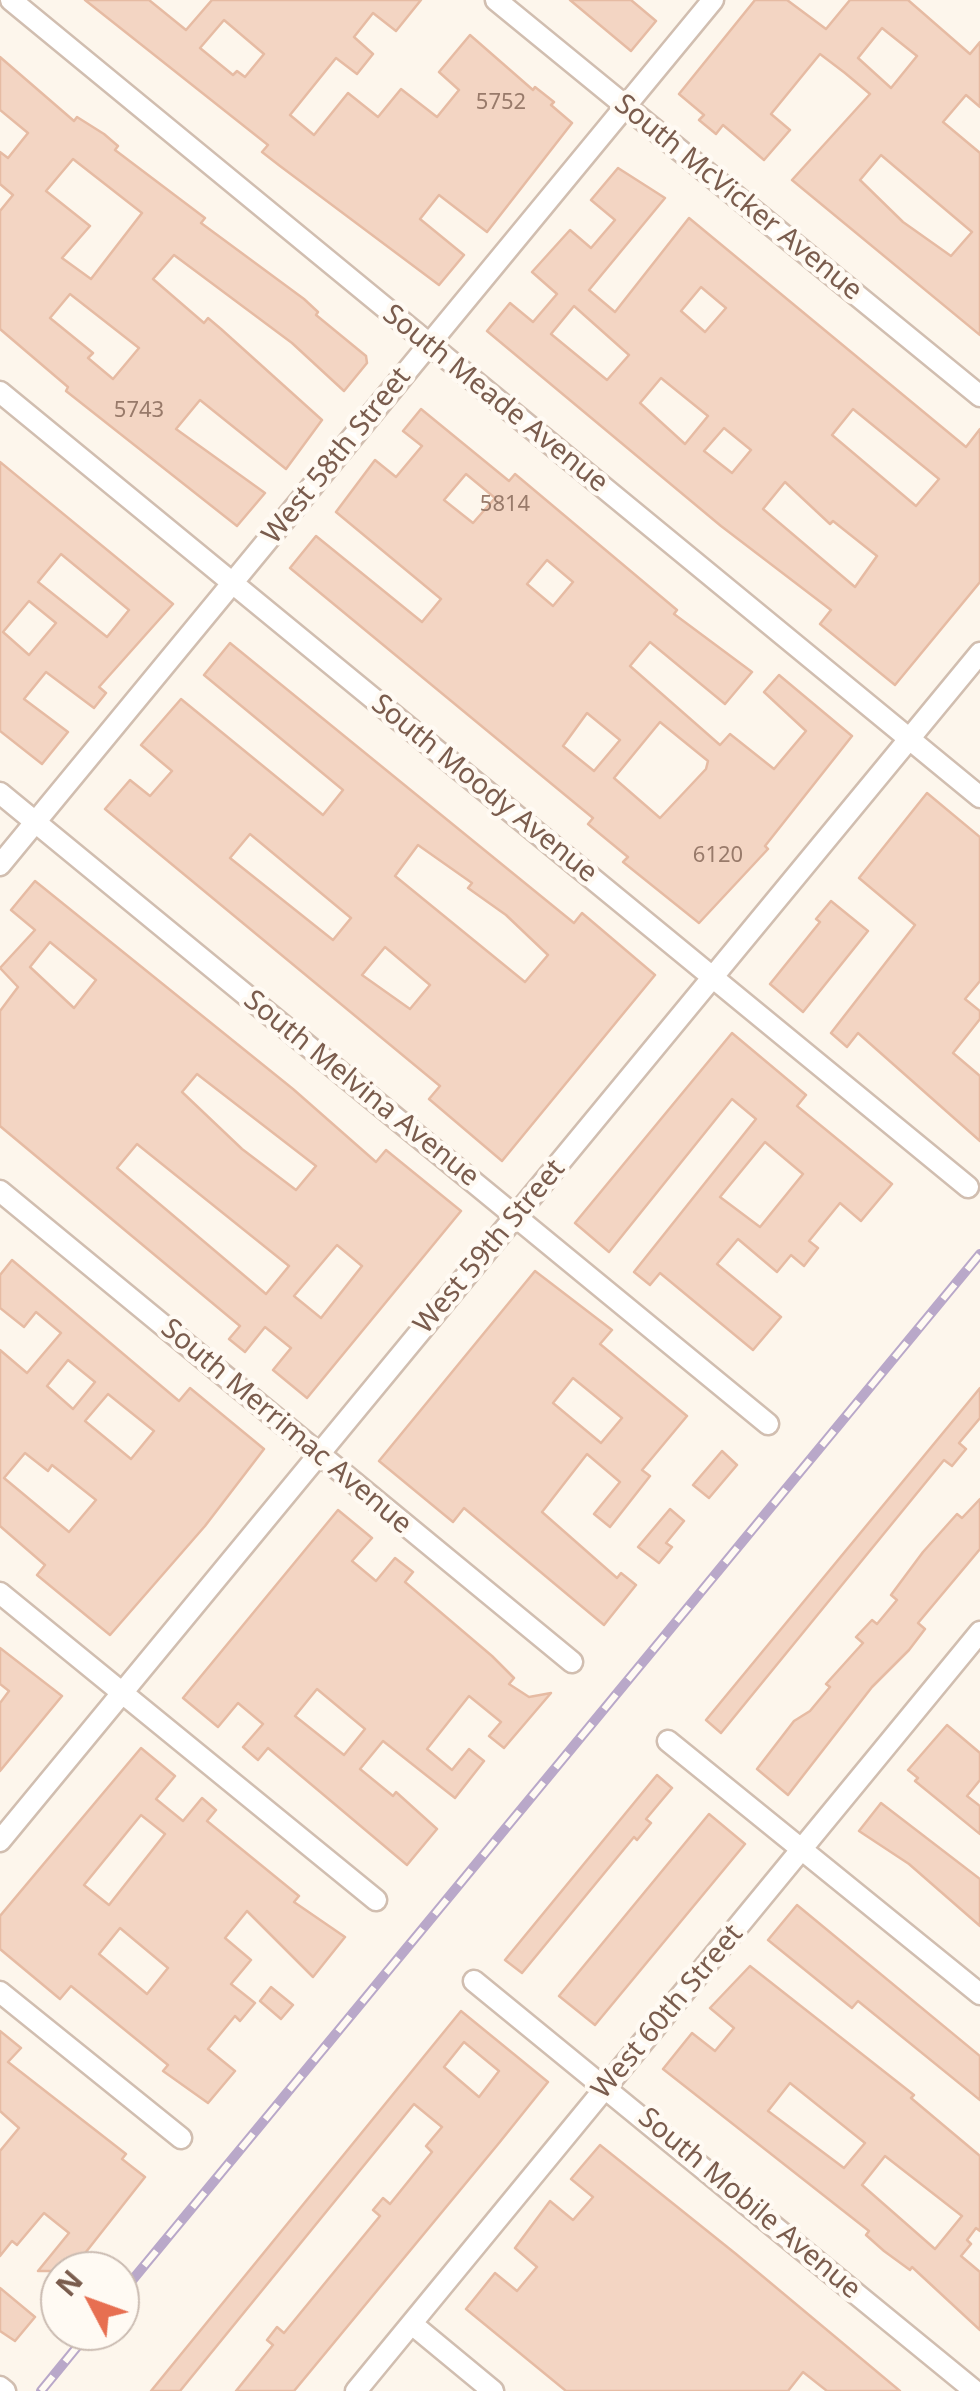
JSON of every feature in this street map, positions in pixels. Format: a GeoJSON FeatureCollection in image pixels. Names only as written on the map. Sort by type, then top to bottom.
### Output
{"type":"FeatureCollection","features":[{"type":"Feature","properties":{"kind":"street","name":"South Meade Avenue"},"geometry":{"type":"LineString","coordinates":[[10,0],[980,797]]}},
{"type":"Feature","properties":{"kind":"street","name":"South McVicker Avenue"},"geometry":{"type":"LineString","coordinates":[[496,0],[980,396]]}},
{"type":"Feature","properties":{"kind":"street","name":"West 58th Street"},"geometry":{"type":"LineString","coordinates":[[0,865],[713,0]]}},
{"type":"Feature","properties":{"kind":"street","name":"South Moody Avenue"},"geometry":{"type":"LineString","coordinates":[[0,392],[968,1188]]}},
{"type":"Feature","properties":{"kind":"street","name":"West 59th Street"},"geometry":{"type":"LineString","coordinates":[[0,1842],[980,653]]}},
{"type":"Feature","properties":{"kind":"street","name":"South Melvina Avenue"},"geometry":{"type":"LineString","coordinates":[[0,793],[768,1424]]}},
{"type":"Feature","properties":{"kind":"street","name":"South Merrimac Avenue"},"geometry":{"type":"LineString","coordinates":[[0,1191],[572,1662]]}},
{"type":"Feature","properties":{"kind":"street"},"geometry":{"type":"LineString","coordinates":[[0,1593],[376,1900]]}},
{"type":"Feature","properties":{"kind":"street","name":"West 60th Street"},"geometry":{"type":"LineString","coordinates":[[356,2391],[980,1632]]}},
{"type":"Feature","properties":{"kind":"street"},"geometry":{"type":"LineString","coordinates":[[668,1741],[980,1994]]}},
{"type":"Feature","properties":{"kind":"street","name":"South Mobile Avenue"},"geometry":{"type":"LineString","coordinates":[[474,1981],[976,2391]]}},
{"type":"Feature","properties":{"kind":"street"},"geometry":{"type":"LineString","coordinates":[[0,1992],[181,2138]]}},
{"type":"Feature","properties":{"kind":"street"},"geometry":{"type":"LineString","coordinates":[[412,2324],[493,2391]]}},
{"type":"Feature","properties":{"kind":"building"},"geometry":{"type":"Polygon","coordinates":[[[85,0],[149,0],[186,30],[212,0],[421,0],[396,31],[373,13],[354,37],[373,54],[357,74],[336,58],[290,115],[314,135],[348,93],[378,117],[401,89],[437,117],[459,90],[439,72],[470,35],[533,90],[535,87],[554,102],[551,105],[572,123],[487,232],[439,195],[420,219],[464,255],[439,285],[262,152],[268,145],[85,0]],[[224,20],[200,48],[233,75],[237,71],[245,77],[264,54],[224,20]]]}},
{"type":"Feature","properties":{"kind":"building"},"geometry":{"type":"Polygon","coordinates":[[[570,0],[631,0],[656,21],[631,51],[570,0]]]}},
{"type":"Feature","properties":{"kind":"building"},"geometry":{"type":"Polygon","coordinates":[[[755,0],[787,0],[826,29],[850,0],[908,0],[970,54],[980,42],[980,107],[966,95],[943,122],[980,153],[980,335],[792,180],[870,94],[845,73],[820,54],[771,114],[790,130],[764,160],[723,125],[716,134],[699,120],[704,115],[679,94],[755,0]],[[882,28],[858,58],[891,88],[917,56],[882,28]],[[881,155],[860,180],[903,222],[951,256],[972,232],[881,155]]]}},
{"type":"Feature","properties":{"kind":"building"},"geometry":{"type":"Polygon","coordinates":[[[0,57],[74,121],[77,117],[104,134],[118,146],[115,150],[205,218],[201,223],[304,299],[318,312],[316,315],[366,356],[367,363],[344,391],[292,343],[174,255],[153,279],[204,323],[208,318],[322,420],[286,469],[200,400],[176,429],[265,493],[237,526],[66,391],[68,387],[0,329],[0,211],[13,195],[0,184],[0,152],[8,158],[28,133],[0,110],[0,57]],[[73,159],[46,191],[90,226],[62,258],[91,279],[142,213],[73,159]],[[70,294],[50,318],[93,353],[88,358],[113,379],[139,348],[70,294]]]}},
{"type":"Feature","properties":{"kind":"building"},"geometry":{"type":"Polygon","coordinates":[[[618,168],[665,198],[589,290],[615,312],[689,218],[966,447],[980,429],[980,582],[895,685],[820,624],[831,610],[721,526],[487,331],[510,303],[533,322],[557,294],[532,272],[570,230],[591,248],[615,220],[591,200],[618,168]],[[701,287],[681,311],[705,332],[726,308],[701,287]],[[574,306],[551,334],[607,380],[629,355],[574,306]],[[661,378],[640,403],[685,444],[708,416],[661,378]],[[853,409],[832,435],[916,506],[939,479],[853,409]],[[724,428],[704,451],[732,473],[751,450],[724,428]],[[785,482],[763,509],[855,587],[877,556],[833,521],[830,524],[785,482]]]}},
{"type":"Feature","properties":{"kind":"building"},"geometry":{"type":"Polygon","coordinates":[[[421,409],[509,481],[515,474],[677,610],[674,614],[752,672],[725,704],[650,642],[630,666],[720,745],[730,734],[774,769],[806,731],[764,692],[779,675],[852,736],[765,846],[768,849],[699,923],[623,862],[628,857],[588,824],[593,818],[290,568],[316,536],[422,622],[441,599],[336,512],[375,460],[396,477],[422,446],[403,431],[421,409]],[[466,474],[444,500],[473,523],[495,498],[466,474]],[[547,560],[527,584],[553,606],[573,582],[547,560]],[[587,713],[563,746],[594,771],[620,740],[587,713]],[[660,722],[614,778],[660,818],[706,769],[708,761],[660,722]]]}},
{"type":"Feature","properties":{"kind":"building"},"geometry":{"type":"Polygon","coordinates":[[[0,462],[173,604],[99,687],[106,693],[94,708],[46,672],[24,699],[68,732],[42,764],[0,731],[0,462]],[[61,554],[38,582],[107,637],[129,610],[61,554]],[[29,601],[3,632],[29,655],[56,623],[29,601]]]}},
{"type":"Feature","properties":{"kind":"building"},"geometry":{"type":"Polygon","coordinates":[[[230,643],[574,923],[582,913],[655,975],[502,1161],[429,1099],[440,1086],[105,809],[130,780],[150,796],[172,771],[141,745],[181,699],[323,815],[343,790],[204,675],[230,643]],[[250,834],[230,858],[333,940],[351,918],[250,834]],[[418,845],[395,876],[525,982],[548,955],[506,915],[468,888],[472,883],[418,845]],[[385,947],[362,975],[410,1009],[430,985],[385,947]]]}},
{"type":"Feature","properties":{"kind":"building"},"geometry":{"type":"Polygon","coordinates":[[[927,793],[980,837],[980,981],[965,999],[980,1011],[980,1019],[953,1053],[980,1076],[980,1141],[858,1033],[847,1047],[831,1033],[915,925],[859,878],[927,793]]]}},
{"type":"Feature","properties":{"kind":"building"},"geometry":{"type":"Polygon","coordinates":[[[35,881],[293,1089],[376,1162],[386,1150],[461,1211],[307,1398],[273,1370],[291,1348],[265,1327],[245,1352],[229,1339],[240,1326],[0,1126],[0,1011],[18,987],[0,968],[35,930],[11,910],[35,881]],[[50,942],[30,967],[74,1008],[96,980],[50,942]],[[197,1074],[182,1092],[242,1149],[296,1190],[316,1166],[197,1074]],[[137,1144],[117,1168],[266,1294],[289,1266],[137,1144]],[[337,1245],[294,1296],[321,1318],[362,1266],[337,1245]]]}},
{"type":"Feature","properties":{"kind":"building"},"geometry":{"type":"Polygon","coordinates":[[[831,901],[868,931],[803,1012],[770,984],[820,922],[816,919],[831,901]]]}},
{"type":"Feature","properties":{"kind":"building"},"geometry":{"type":"Polygon","coordinates":[[[732,1033],[806,1095],[797,1106],[892,1184],[861,1221],[840,1203],[809,1241],[818,1248],[804,1266],[791,1255],[777,1272],[738,1239],[717,1264],[781,1317],[753,1350],[660,1273],[650,1285],[634,1272],[756,1119],[732,1099],[609,1252],[575,1223],[732,1033]],[[765,1142],[720,1197],[760,1227],[803,1174],[765,1142]]]}},
{"type":"Feature","properties":{"kind":"building"},"geometry":{"type":"Polygon","coordinates":[[[12,1260],[179,1401],[190,1388],[264,1449],[205,1526],[110,1635],[37,1575],[45,1565],[0,1526],[0,1350],[27,1373],[61,1333],[36,1312],[24,1327],[0,1308],[0,1275],[12,1260]],[[68,1360],[47,1386],[73,1409],[95,1382],[68,1360]],[[108,1394],[85,1421],[131,1459],[154,1431],[108,1394]],[[25,1453],[4,1478],[69,1532],[96,1500],[52,1465],[48,1471],[25,1453]]]}},
{"type":"Feature","properties":{"kind":"building"},"geometry":{"type":"Polygon","coordinates":[[[535,1271],[612,1330],[600,1344],[687,1416],[642,1470],[650,1476],[610,1527],[594,1514],[620,1482],[587,1454],[542,1512],[617,1578],[621,1573],[636,1585],[604,1625],[464,1508],[453,1522],[379,1461],[535,1271]],[[573,1378],[553,1403],[601,1443],[622,1418],[573,1378]]]}},
{"type":"Feature","properties":{"kind":"building"},"geometry":{"type":"Polygon","coordinates":[[[980,1388],[980,1418],[959,1443],[966,1449],[952,1466],[944,1460],[721,1733],[706,1720],[980,1388]]]}},
{"type":"Feature","properties":{"kind":"building"},"geometry":{"type":"Polygon","coordinates":[[[722,1451],[737,1465],[709,1498],[693,1485],[722,1451]]]}},
{"type":"Feature","properties":{"kind":"building"},"geometry":{"type":"Polygon","coordinates":[[[980,1499],[980,1549],[918,1623],[925,1629],[909,1650],[872,1687],[788,1795],[757,1769],[794,1721],[810,1711],[830,1687],[826,1684],[863,1643],[856,1637],[872,1620],[877,1624],[897,1600],[891,1595],[923,1552],[957,1514],[962,1518],[980,1499]]]}},
{"type":"Feature","properties":{"kind":"building"},"geometry":{"type":"Polygon","coordinates":[[[670,1509],[684,1521],[666,1543],[672,1547],[659,1563],[638,1547],[670,1509]]]}},
{"type":"Feature","properties":{"kind":"building"},"geometry":{"type":"Polygon","coordinates":[[[338,1510],[372,1538],[352,1561],[376,1581],[395,1558],[413,1572],[405,1582],[492,1656],[514,1678],[509,1684],[529,1697],[551,1693],[504,1748],[489,1736],[501,1722],[469,1696],[427,1749],[452,1770],[469,1749],[484,1761],[455,1798],[383,1741],[360,1769],[393,1796],[396,1792],[437,1829],[407,1865],[268,1748],[258,1760],[243,1747],[263,1724],[238,1703],[218,1727],[183,1698],[338,1510]],[[317,1689],[295,1716],[344,1755],[365,1729],[317,1689]]]}},
{"type":"Feature","properties":{"kind":"building"},"geometry":{"type":"Polygon","coordinates":[[[0,1648],[62,1696],[0,1771],[0,1703],[9,1691],[0,1684],[0,1648]]]}},
{"type":"Feature","properties":{"kind":"building"},"geometry":{"type":"Polygon","coordinates":[[[947,1725],[980,1753],[980,1780],[967,1796],[980,1806],[980,1834],[915,1781],[918,1778],[908,1770],[947,1725]]]}},
{"type":"Feature","properties":{"kind":"building"},"geometry":{"type":"Polygon","coordinates":[[[141,1748],[175,1776],[156,1799],[183,1821],[202,1798],[216,1810],[207,1821],[299,1896],[294,1902],[345,1937],[313,1977],[247,1911],[225,1938],[251,1960],[231,1984],[255,2003],[240,2021],[235,2016],[208,2049],[235,2071],[208,2103],[163,2071],[168,2065],[71,1986],[60,1999],[0,1949],[0,1916],[141,1748]],[[141,1815],[84,1885],[109,1905],[165,1834],[141,1815]],[[120,1928],[99,1954],[147,1994],[168,1968],[120,1928]]]}},
{"type":"Feature","properties":{"kind":"building"},"geometry":{"type":"Polygon","coordinates":[[[657,1775],[672,1788],[646,1819],[651,1823],[637,1840],[634,1837],[522,1973],[505,1960],[657,1775]]]}},
{"type":"Feature","properties":{"kind":"building"},"geometry":{"type":"Polygon","coordinates":[[[881,1803],[980,1879],[980,1926],[909,1864],[859,1831],[881,1803]]]}},
{"type":"Feature","properties":{"kind":"building"},"geometry":{"type":"Polygon","coordinates":[[[709,1814],[745,1844],[595,2025],[559,1996],[709,1814]]]}},
{"type":"Feature","properties":{"kind":"building"},"geometry":{"type":"Polygon","coordinates":[[[797,1905],[980,2056],[980,2100],[858,2001],[852,2008],[768,1940],[797,1905]]]}},
{"type":"Feature","properties":{"kind":"building"},"geometry":{"type":"Polygon","coordinates":[[[750,1966],[914,2095],[911,2098],[980,2156],[980,2231],[976,2228],[967,2240],[971,2244],[961,2256],[980,2272],[980,2330],[912,2267],[910,2270],[866,2235],[869,2231],[663,2069],[692,2033],[715,2051],[734,2028],[710,2008],[750,1966]],[[790,2083],[768,2111],[844,2168],[865,2143],[790,2083]],[[885,2156],[862,2185],[935,2249],[962,2216],[885,2156]]]}},
{"type":"Feature","properties":{"kind":"building"},"geometry":{"type":"Polygon","coordinates":[[[271,1987],[293,2005],[281,2019],[260,2001],[271,1987]]]}},
{"type":"Feature","properties":{"kind":"building"},"geometry":{"type":"Polygon","coordinates":[[[461,2011],[548,2082],[294,2391],[236,2391],[273,2345],[267,2340],[277,2327],[284,2333],[380,2216],[373,2210],[383,2198],[390,2204],[432,2152],[426,2146],[442,2127],[414,2104],[180,2391],[151,2391],[461,2011]],[[464,2042],[444,2067],[479,2097],[499,2071],[464,2042]]]}},
{"type":"Feature","properties":{"kind":"building"},"geometry":{"type":"Polygon","coordinates":[[[0,2031],[21,2048],[8,2062],[126,2154],[122,2159],[145,2177],[87,2251],[54,2251],[69,2233],[44,2213],[17,2245],[12,2241],[0,2256],[0,2151],[19,2128],[0,2111],[0,2031]]]}},
{"type":"Feature","properties":{"kind":"building"},"geometry":{"type":"Polygon","coordinates":[[[600,2145],[900,2391],[827,2391],[803,2372],[788,2391],[566,2391],[466,2309],[495,2273],[517,2291],[537,2267],[515,2248],[550,2201],[573,2220],[593,2197],[571,2179],[600,2145]]]}},
{"type":"Feature","properties":{"kind":"building"},"geometry":{"type":"Polygon","coordinates":[[[0,2288],[35,2317],[15,2341],[0,2331],[0,2288]]]}},
{"type":"Feature","properties":{"kind":"railway"},"geometry":{"type":"LineString","coordinates":[[140,2271],[980,1254]]}},
{"type":"Feature","properties":{"kind":"railway"},"geometry":{"type":"LineString","coordinates":[[41,2391],[74,2351]]}}]}
